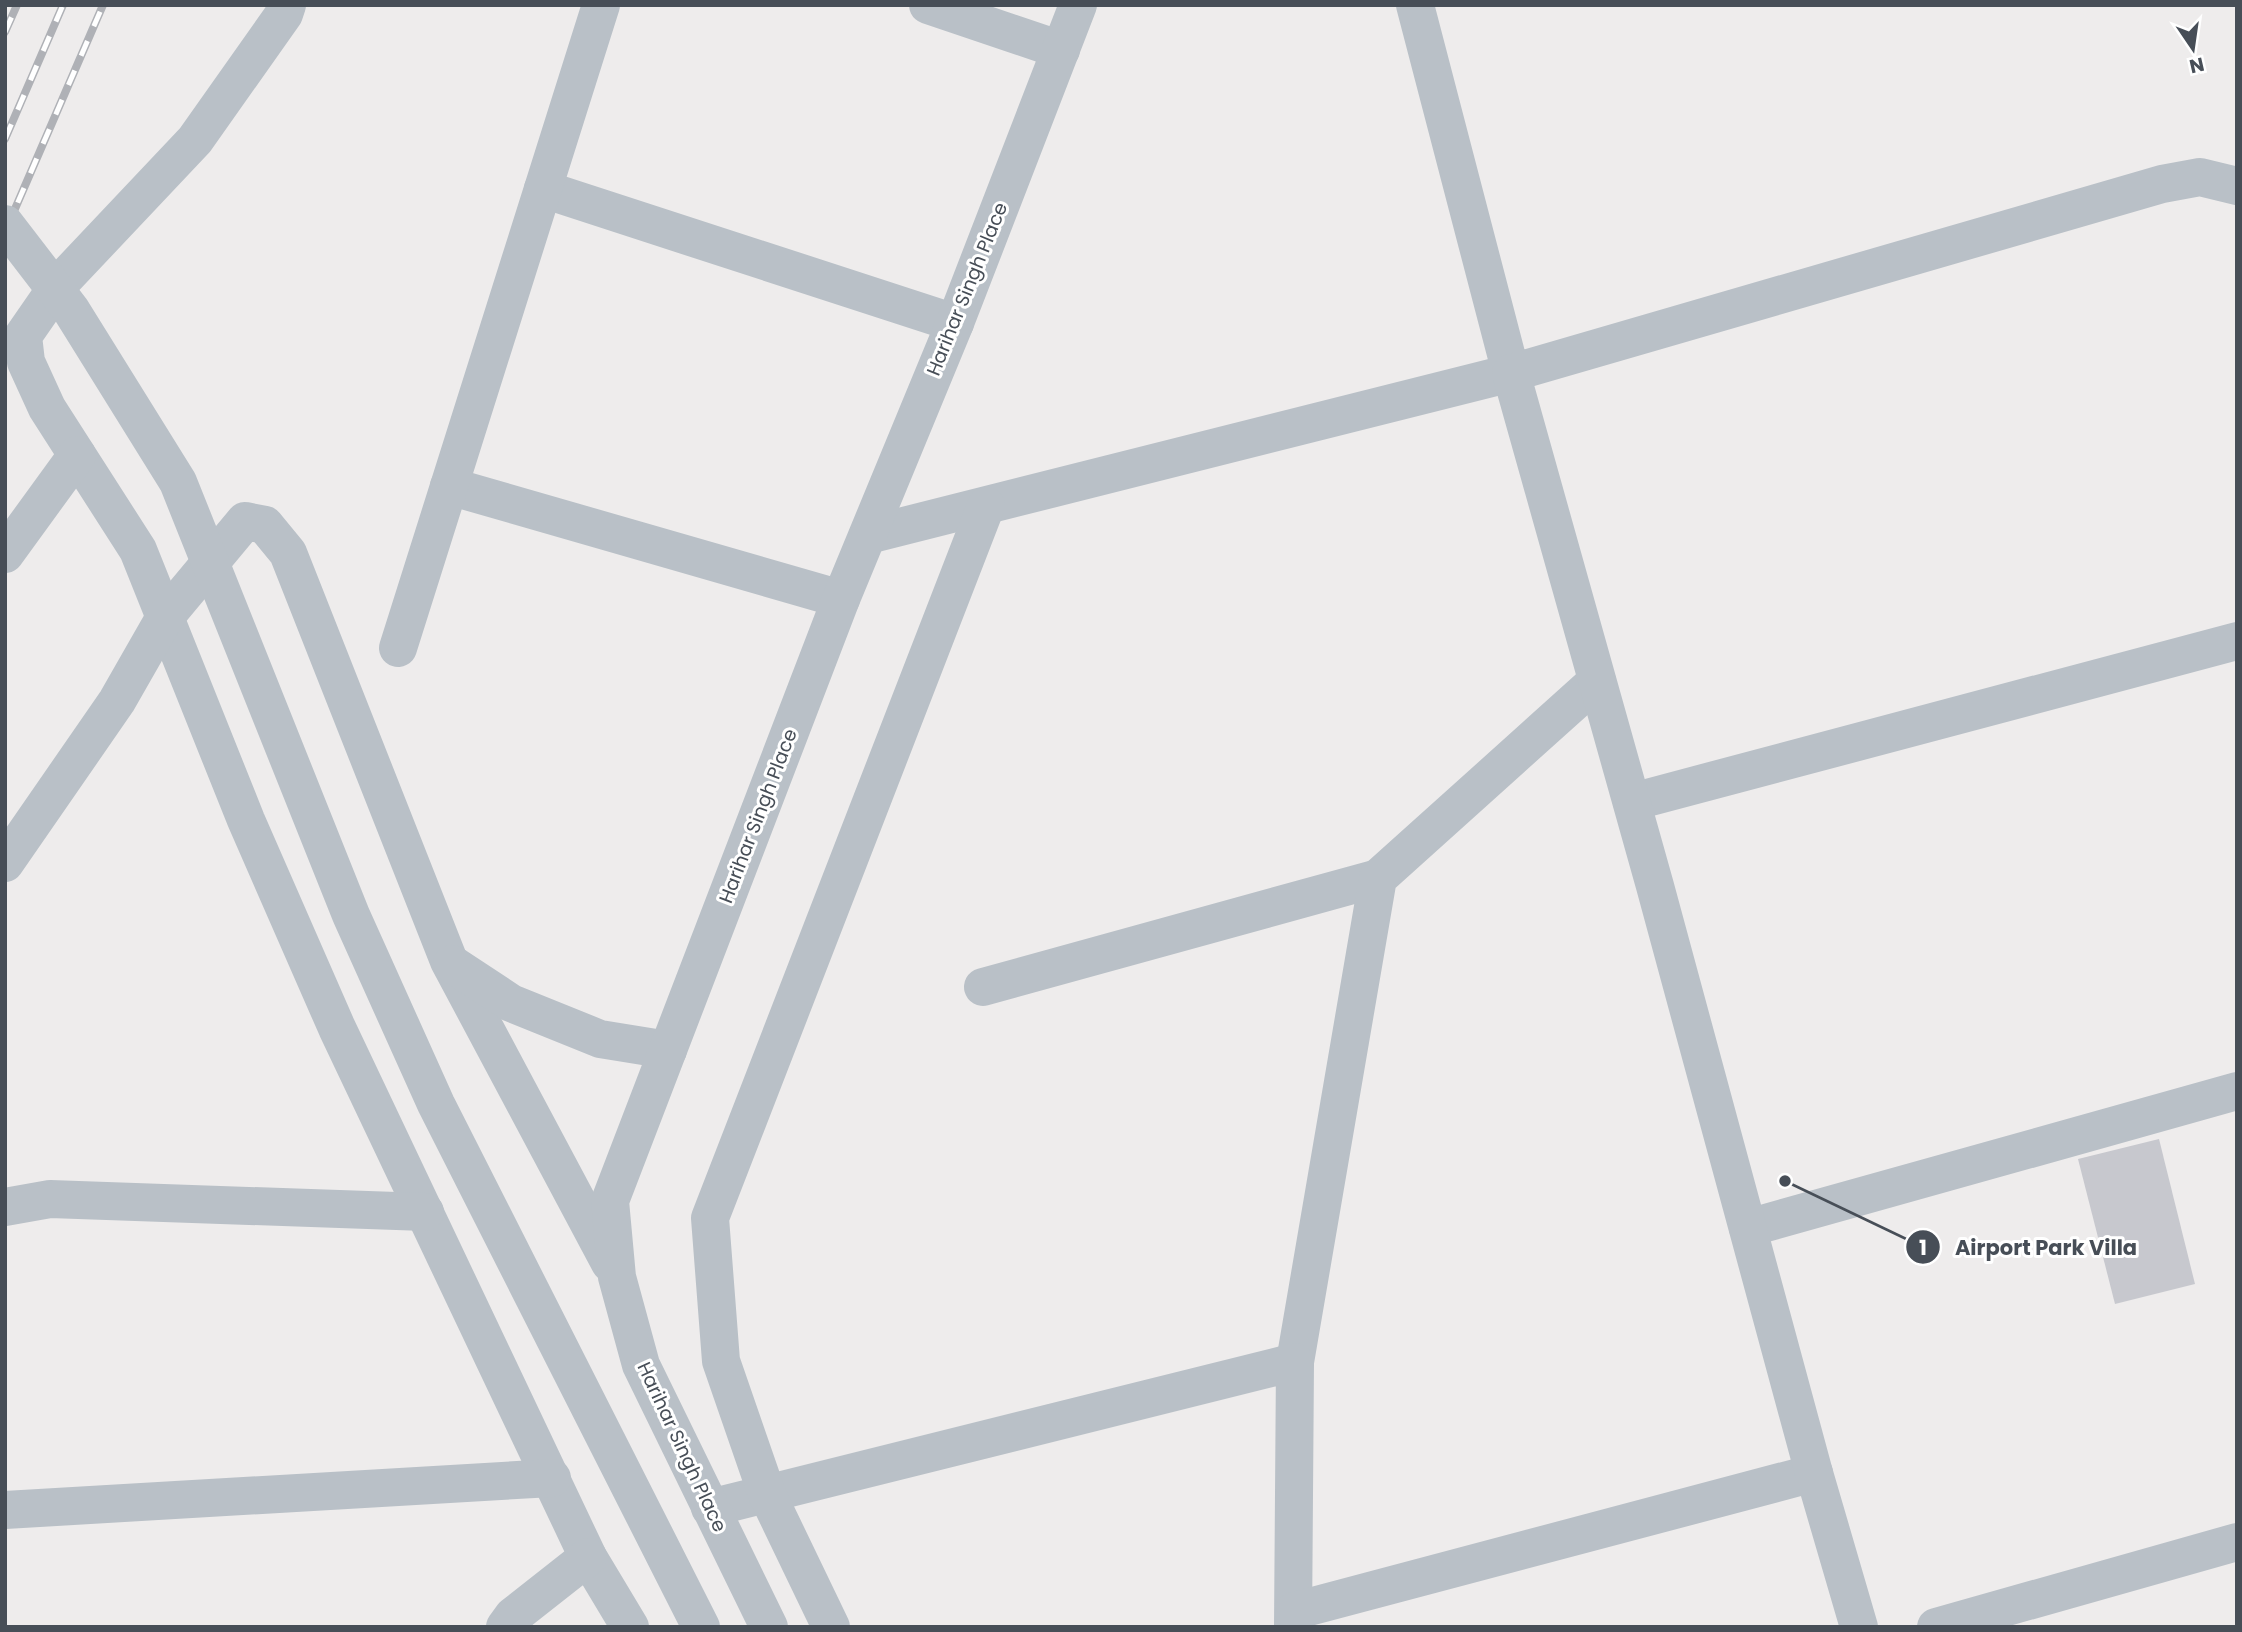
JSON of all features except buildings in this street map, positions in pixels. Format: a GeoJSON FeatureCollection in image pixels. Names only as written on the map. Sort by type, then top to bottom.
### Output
{"type":"FeatureCollection","features":[{"type":"Feature","properties":{"kind":"street"},"geometry":{"type":"LineString","coordinates":[[287,5],[284,14],[195,141],[60,284],[23,336],[26,362],[47,408],[138,550],[246,820],[337,1028],[588,1558],[629,1627]]}},
{"type":"Feature","properties":{"kind":"street"},"geometry":{"type":"LineString","coordinates":[[398,648],[601,5]]}},
{"type":"Feature","properties":{"kind":"street"},"geometry":{"type":"LineString","coordinates":[[928,5],[1061,50]]}},
{"type":"Feature","properties":{"kind":"street","name":"Harihar Singh Place"},"geometry":{"type":"LineString","coordinates":[[769,1627],[641,1365],[617,1277],[610,1201],[841,599],[955,323],[1078,5]]}},
{"type":"Feature","properties":{"kind":"street"},"geometry":{"type":"LineString","coordinates":[[1415,5],[1511,373],[1632,802],[1814,1473],[1859,1627]]}},
{"type":"Feature","properties":{"kind":"street"},"geometry":{"type":"LineString","coordinates":[[868,535],[1511,373],[2162,184],[2200,177],[2237,186]]}},
{"type":"Feature","properties":{"kind":"street"},"geometry":{"type":"LineString","coordinates":[[543,189],[955,323]]}},
{"type":"Feature","properties":{"kind":"street"},"geometry":{"type":"LineString","coordinates":[[5,224],[71,310],[178,482],[351,915],[430,1091],[701,1627]]}},
{"type":"Feature","properties":{"kind":"street"},"geometry":{"type":"LineString","coordinates":[[5,554],[77,455]]}},
{"type":"Feature","properties":{"kind":"street"},"geometry":{"type":"LineString","coordinates":[[449,486],[841,599]]}},
{"type":"Feature","properties":{"kind":"street"},"geometry":{"type":"LineString","coordinates":[[831,1627],[767,1494],[720,1361],[709,1218],[986,506]]}},
{"type":"Feature","properties":{"kind":"street"},"geometry":{"type":"LineString","coordinates":[[5,863],[117,701],[165,617],[245,521],[265,525],[288,553],[449,961],[617,1277]]}},
{"type":"Feature","properties":{"kind":"street"},"geometry":{"type":"LineString","coordinates":[[1632,802],[2237,641]]}},
{"type":"Feature","properties":{"kind":"street"},"geometry":{"type":"LineString","coordinates":[[983,987],[1378,878],[1598,681]]}},
{"type":"Feature","properties":{"kind":"street"},"geometry":{"type":"LineString","coordinates":[[1378,878],[1295,1362],[1293,1619],[1814,1473]]}},
{"type":"Feature","properties":{"kind":"street"},"geometry":{"type":"LineString","coordinates":[[449,961],[511,1003],[600,1039],[668,1051]]}},
{"type":"Feature","properties":{"kind":"street"},"geometry":{"type":"LineString","coordinates":[[1748,1228],[2237,1091]]}},
{"type":"Feature","properties":{"kind":"street"},"geometry":{"type":"LineString","coordinates":[[5,1206],[50,1199],[425,1212]]}},
{"type":"Feature","properties":{"kind":"street"},"geometry":{"type":"LineString","coordinates":[[710,1508],[1295,1362]]}},
{"type":"Feature","properties":{"kind":"street"},"geometry":{"type":"LineString","coordinates":[[5,1510],[552,1478]]}},
{"type":"Feature","properties":{"kind":"street"},"geometry":{"type":"LineString","coordinates":[[1936,1627],[2237,1542]]}},
{"type":"Feature","properties":{"kind":"street"},"geometry":{"type":"LineString","coordinates":[[505,1627],[513,1616],[588,1558]]}},
{"type":"Feature","properties":{"kind":"railway"},"geometry":{"type":"LineString","coordinates":[[5,32],[17,5]]}},
{"type":"Feature","properties":{"kind":"railway"},"geometry":{"type":"LineString","coordinates":[[5,139],[63,5]]}},
{"type":"Feature","properties":{"kind":"railway"},"geometry":{"type":"LineString","coordinates":[[5,232],[103,5]]}},
{"type":"Feature","properties":{"kind":"place","name":"Airport Park Villa"},"geometry":{"type":"Point","coordinates":[1785,1181]}}]}
